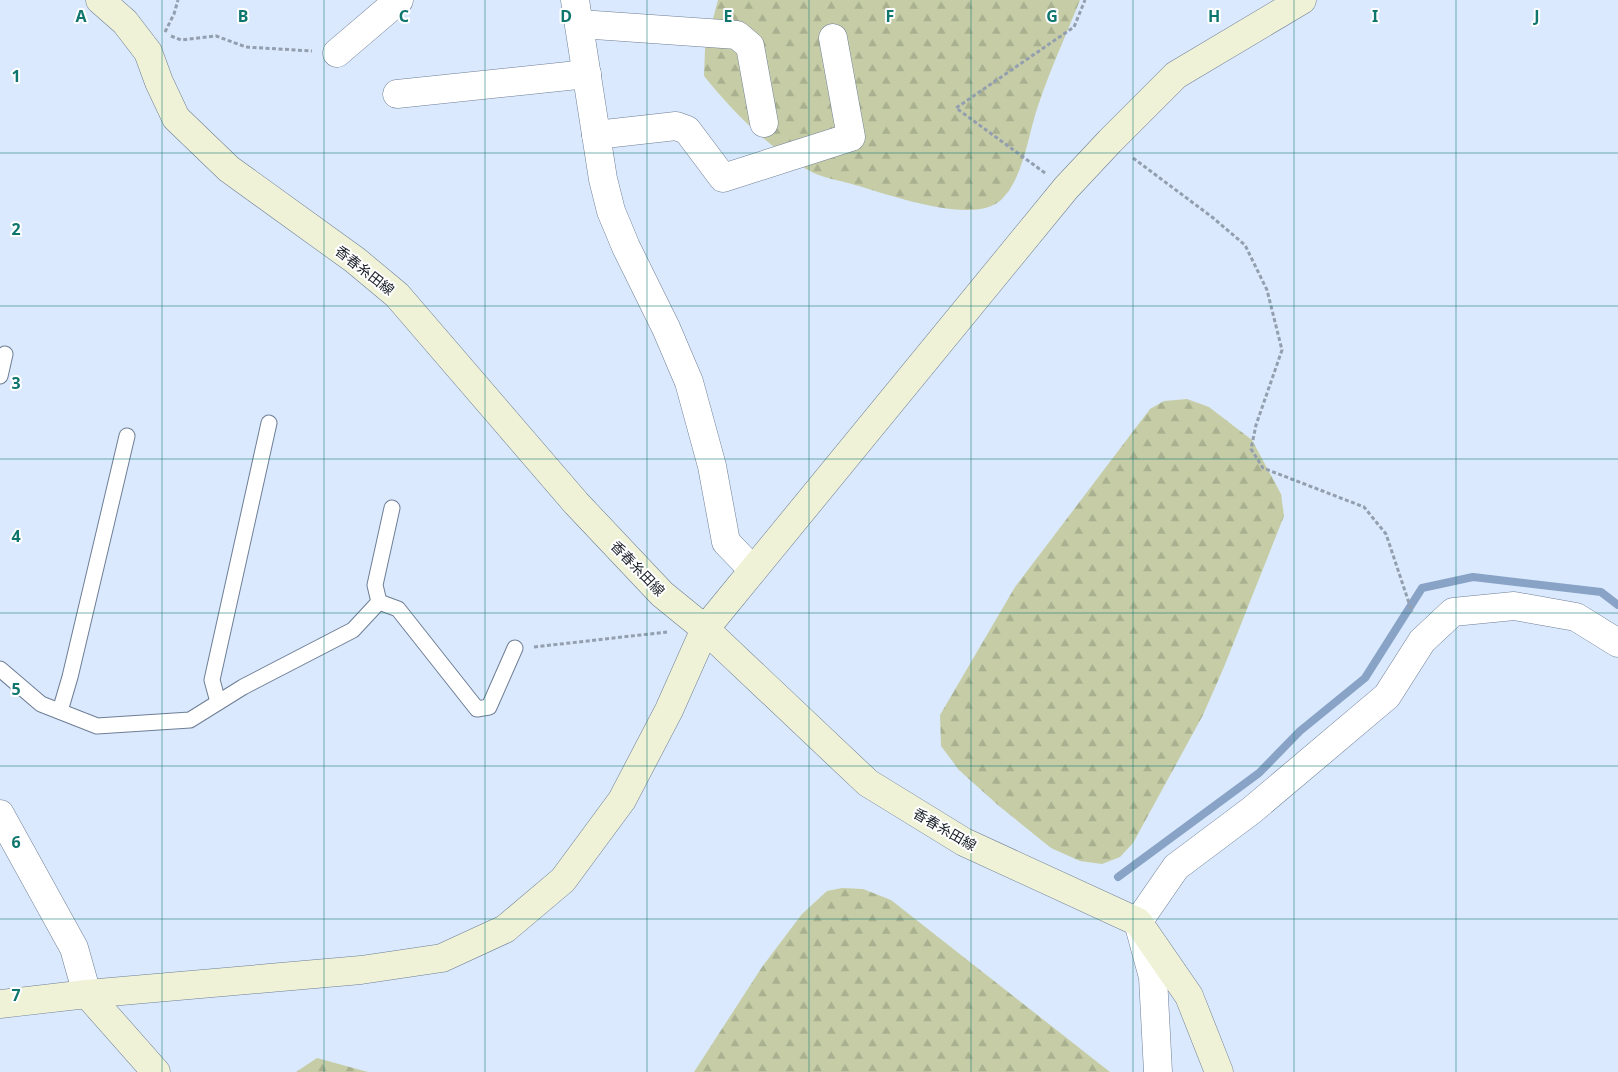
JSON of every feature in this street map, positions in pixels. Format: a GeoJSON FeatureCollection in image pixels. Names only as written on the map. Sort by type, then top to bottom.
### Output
{"type":"FeatureCollection","features":[{"type":"Feature","properties":{"kind":"street","name":"香春糸田線"},"geometry":{"type":"LineString","coordinates":[[100,0],[125,22],[148,52],[159,82],[176,118],[230,169],[355,260],[397,295],[576,504],[662,594],[705,629],[868,783],[964,842],[1138,922]]}},
{"type":"Feature","properties":{"kind":"street"},"geometry":{"type":"LineString","coordinates":[[337,53],[399,0]]}},
{"type":"Feature","properties":{"kind":"street"},"geometry":{"type":"LineString","coordinates":[[0,1004],[87,994],[362,970],[442,958],[504,929],[563,880],[622,800],[669,710],[705,629],[1066,188],[1110,140],[1176,75],[1302,0]]}},
{"type":"Feature","properties":{"kind":"street"},"geometry":{"type":"LineString","coordinates":[[753,570],[726,542],[712,466],[689,382],[611,211],[603,180],[577,12],[737,34],[750,46],[764,123]]}},
{"type":"Feature","properties":{"kind":"street"},"geometry":{"type":"LineString","coordinates":[[596,135],[676,126],[687,130],[723,178],[851,137],[834,38]]}},
{"type":"Feature","properties":{"kind":"street"},"geometry":{"type":"LineString","coordinates":[[397,94],[587,74]]}},
{"type":"Feature","properties":{"kind":"street"},"geometry":{"type":"LineString","coordinates":[[1158,1072],[1153,977],[1138,922],[1176,867],[1252,810],[1387,696],[1422,641],[1454,612],[1514,606],[1576,617],[1618,643]]}},
{"type":"Feature","properties":{"kind":"street"},"geometry":{"type":"LineString","coordinates":[[0,814],[74,948],[87,994],[156,1072]]}},
{"type":"Feature","properties":{"kind":"street"},"geometry":{"type":"LineString","coordinates":[[1138,922],[1189,996],[1219,1072]]}},
{"type":"Feature","properties":{"kind":"lane"},"geometry":{"type":"LineString","coordinates":[[0,376],[5,354]]}},
{"type":"Feature","properties":{"kind":"lane"},"geometry":{"type":"LineString","coordinates":[[218,702],[212,680],[269,423]]}},
{"type":"Feature","properties":{"kind":"lane"},"geometry":{"type":"LineString","coordinates":[[60,711],[70,677],[127,436]]}},
{"type":"Feature","properties":{"kind":"lane"},"geometry":{"type":"LineString","coordinates":[[378,602],[375,585],[392,508]]}},
{"type":"Feature","properties":{"kind":"lane"},"geometry":{"type":"LineString","coordinates":[[0,669],[41,704],[97,726],[190,720],[243,686],[353,630],[378,602]]}},
{"type":"Feature","properties":{"kind":"lane"},"geometry":{"type":"LineString","coordinates":[[378,602],[398,609],[478,709],[488,707],[515,648]]}},
{"type":"Feature","properties":{"kind":"path"},"geometry":{"type":"LineString","coordinates":[[1066,188],[956,108],[1074,27],[1085,0]]}},
{"type":"Feature","properties":{"kind":"path"},"geometry":{"type":"LineString","coordinates":[[164,34],[181,40],[216,36],[246,48],[337,53]]}},
{"type":"Feature","properties":{"kind":"path"},"geometry":{"type":"LineString","coordinates":[[1110,140],[1212,217],[1245,245],[1267,290],[1282,350],[1256,425],[1251,449],[1263,468],[1364,507],[1386,534],[1422,641]]}},
{"type":"Feature","properties":{"kind":"path"},"geometry":{"type":"LineString","coordinates":[[515,648],[705,629]]}},
{"type":"Feature","properties":{"kind":"green space"},"geometry":{"type":"Polygon","coordinates":[[[718,0],[1080,0],[1034,117],[1015,180],[1001,200],[988,207],[971,210],[930,206],[908,201],[819,175],[794,162],[780,152],[726,102],[704,76],[705,49],[718,0]]]}},
{"type":"Feature","properties":{"kind":"green space"},"geometry":{"type":"Polygon","coordinates":[[[1187,399],[1209,407],[1252,440],[1281,494],[1284,516],[1203,715],[1133,843],[1120,857],[1102,864],[1080,861],[1051,848],[999,806],[959,770],[941,746],[940,715],[1015,587],[1150,409],[1164,401],[1187,399]]]}},
{"type":"Feature","properties":{"kind":"green space"},"geometry":{"type":"Polygon","coordinates":[[[842,888],[863,889],[891,900],[1110,1072],[694,1072],[762,967],[802,914],[827,891],[842,888]]]}},
{"type":"Feature","properties":{"kind":"green space"},"geometry":{"type":"Polygon","coordinates":[[[317,1058],[368,1072],[296,1072],[317,1058]]]}},
{"type":"Feature","properties":{"kind":"waterway"},"geometry":{"type":"LineString","coordinates":[[1118,877],[1259,773],[1300,731],[1365,678],[1422,588],[1473,577],[1601,592],[1618,605]]}}]}
